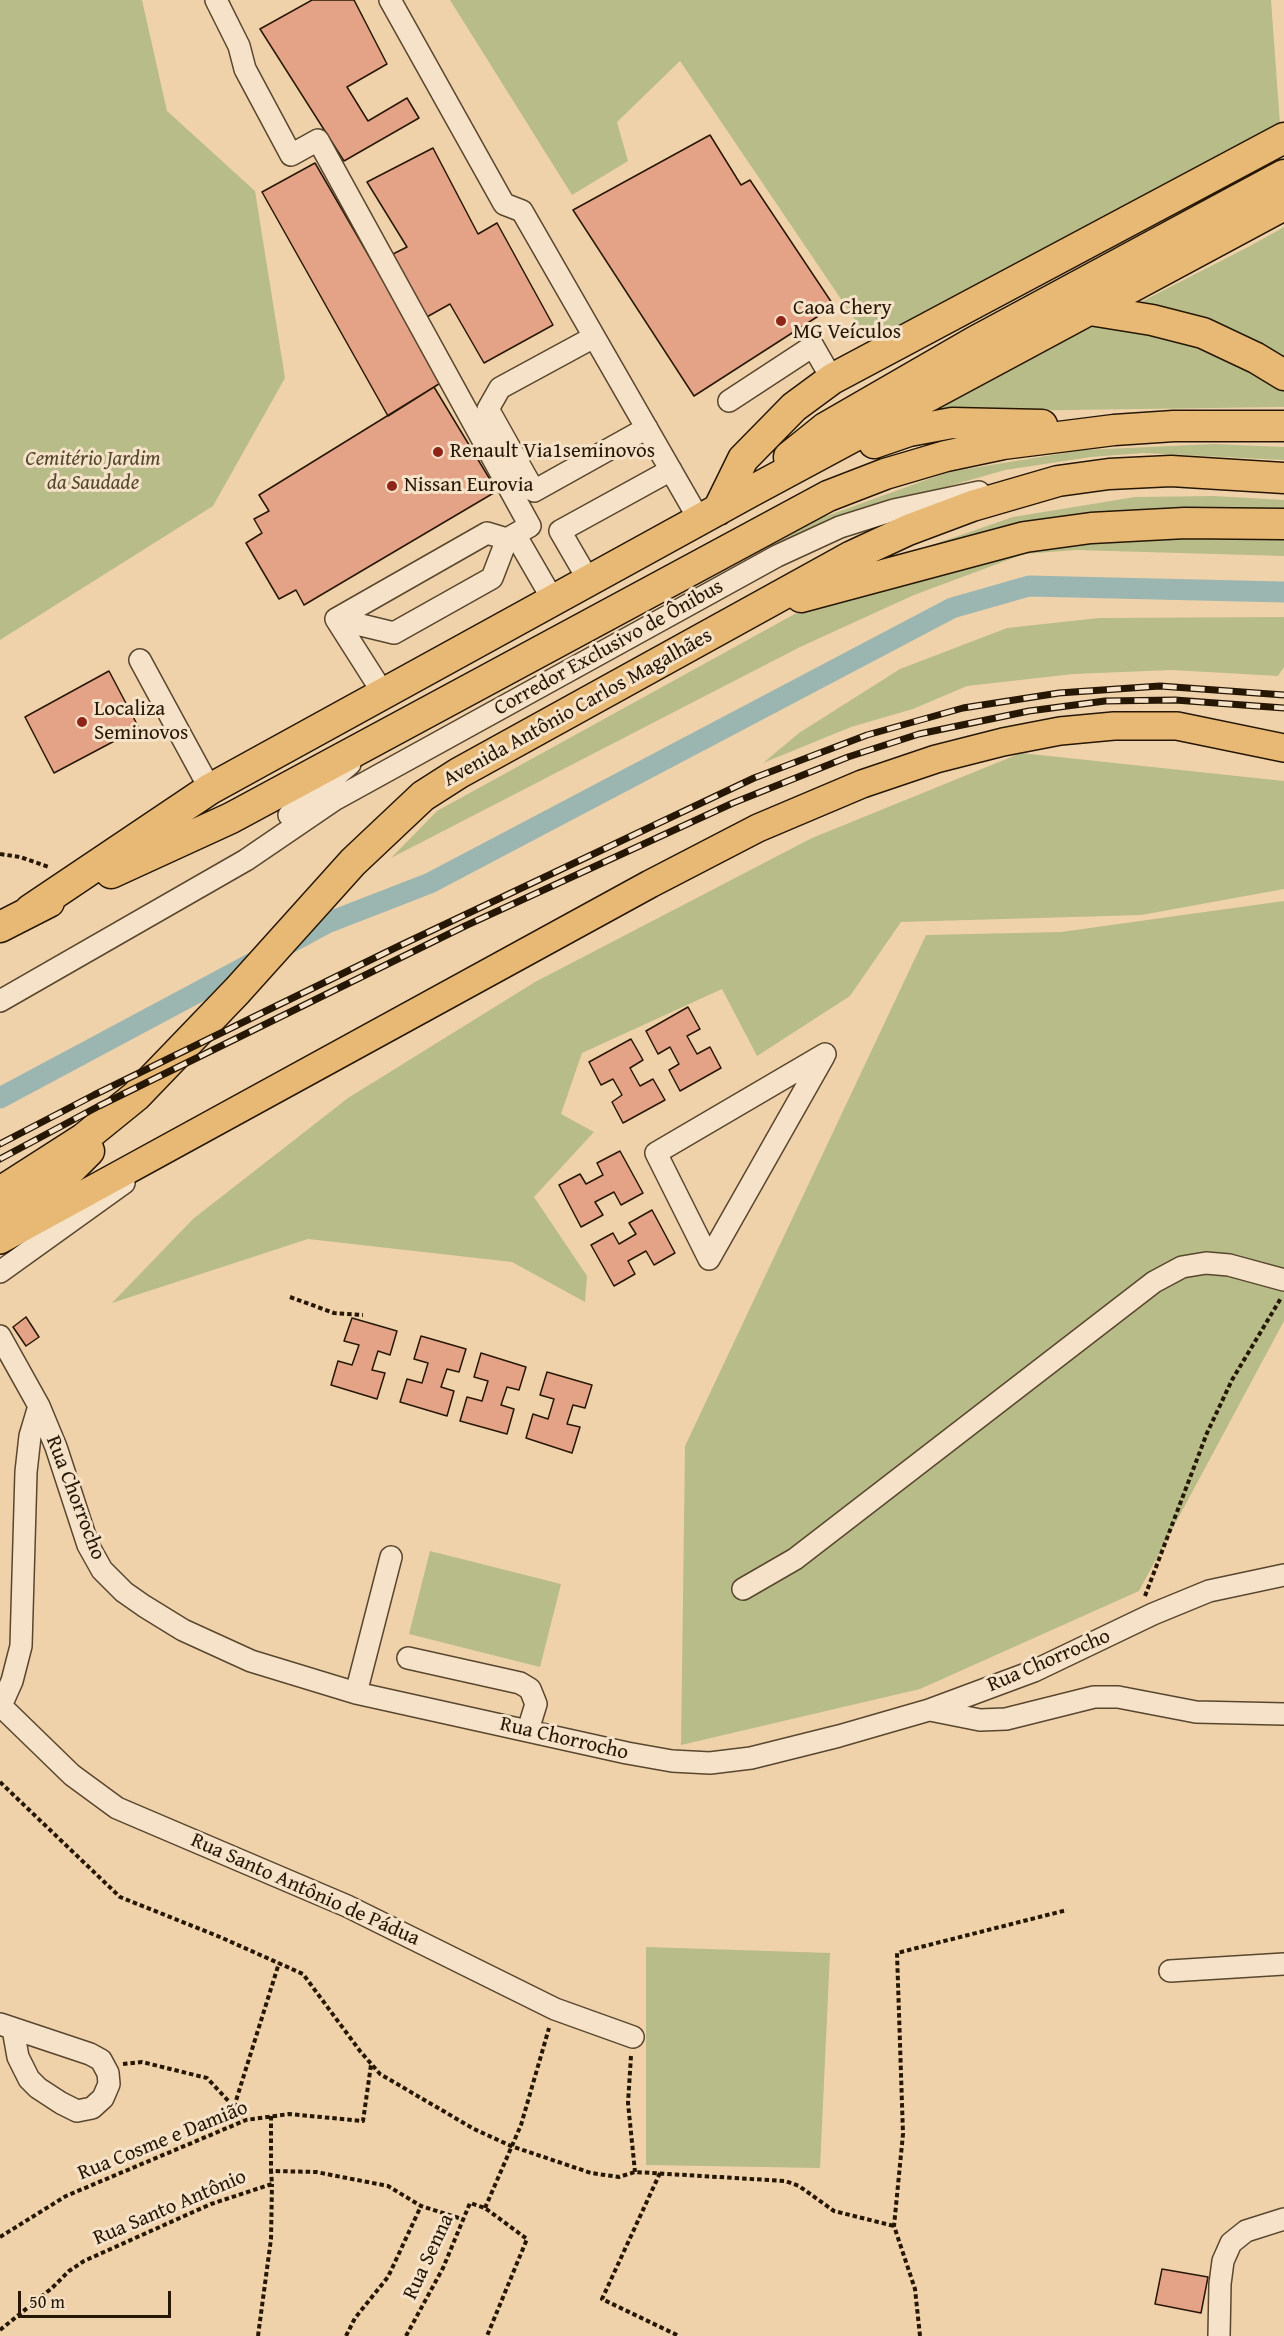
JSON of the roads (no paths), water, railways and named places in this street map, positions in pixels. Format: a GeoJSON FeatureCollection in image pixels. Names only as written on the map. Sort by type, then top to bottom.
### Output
{"type":"FeatureCollection","features":[{"type":"Feature","properties":{"kind":"highway"},"geometry":{"type":"LineString","coordinates":[[726,506],[743,459],[794,407],[832,379],[1284,138]]}},
{"type":"Feature","properties":{"kind":"highway"},"geometry":{"type":"LineString","coordinates":[[0,927],[30,910],[210,789],[726,506],[1083,298],[1284,175]]}},
{"type":"Feature","properties":{"kind":"highway"},"geometry":{"type":"LineString","coordinates":[[1083,298],[1284,205]]}},
{"type":"Feature","properties":{"kind":"highway"},"geometry":{"type":"LineString","coordinates":[[1083,298],[1152,320],[1203,333],[1256,358],[1284,375]]}},
{"type":"Feature","properties":{"kind":"highway"},"geometry":{"type":"LineString","coordinates":[[726,506],[854,449],[909,431],[952,423],[1000,422],[1114,430]]}},
{"type":"Feature","properties":{"kind":"highway"},"geometry":{"type":"LineString","coordinates":[[30,910],[231,818],[828,496],[945,456],[1003,444],[1114,430],[1174,426],[1284,426]]}},
{"type":"Feature","properties":{"kind":"highway","name":"Avenida Antônio Carlos Magalhães"},"geometry":{"type":"LineString","coordinates":[[0,1192],[83,1139],[136,1096],[353,862],[423,796],[459,773],[852,556],[908,530],[972,506],[1058,482],[1109,474],[1171,471],[1284,478]]}},
{"type":"Feature","properties":{"kind":"highway"},"geometry":{"type":"LineString","coordinates":[[753,611],[1025,537],[1091,528],[1185,523],[1284,524]]}},
{"type":"Feature","properties":{"kind":"highway"},"geometry":{"type":"LineString","coordinates":[[0,1226],[57,1183],[85,1156],[136,1096]]}},
{"type":"Feature","properties":{"kind":"main road"},"geometry":{"type":"LineString","coordinates":[[0,1240],[650,884],[758,828],[862,784],[936,759],[1003,742],[1060,731],[1103,727],[1178,726],[1284,748]]}},
{"type":"Feature","properties":{"kind":"street"},"geometry":{"type":"LineString","coordinates":[[216,0],[239,46],[245,69],[291,155],[318,140],[530,526],[507,539],[492,578],[394,633],[336,619]]}},
{"type":"Feature","properties":{"kind":"street"},"geometry":{"type":"LineString","coordinates":[[390,0],[504,204],[522,211],[671,470],[726,506]]}},
{"type":"Feature","properties":{"kind":"street"},"geometry":{"type":"LineString","coordinates":[[594,337],[500,388],[488,409],[534,491],[647,428]]}},
{"type":"Feature","properties":{"kind":"street"},"geometry":{"type":"LineString","coordinates":[[729,401],[813,346],[832,379]]}},
{"type":"Feature","properties":{"kind":"street"},"geometry":{"type":"LineString","coordinates":[[589,581],[560,531],[671,470]]}},
{"type":"Feature","properties":{"kind":"street","name":"Corredor Exclusivo de Ônibus"},"geometry":{"type":"LineString","coordinates":[[0,1001],[246,860],[333,800],[777,556],[840,527],[894,510],[978,492],[1058,482]]}},
{"type":"Feature","properties":{"kind":"street"},"geometry":{"type":"LineString","coordinates":[[336,619],[488,533],[520,543],[553,600]]}},
{"type":"Feature","properties":{"kind":"street"},"geometry":{"type":"LineString","coordinates":[[336,619],[383,693]]}},
{"type":"Feature","properties":{"kind":"street"},"geometry":{"type":"LineString","coordinates":[[140,660],[210,789]]}},
{"type":"Feature","properties":{"kind":"street","name":"Corredor Exclusivo de Ônibus"},"geometry":{"type":"LineString","coordinates":[[192,891],[254,844],[389,732]]}},
{"type":"Feature","properties":{"kind":"street"},"geometry":{"type":"LineString","coordinates":[[825,1054],[732,1218],[710,1259],[656,1153],[825,1054]]}},
{"type":"Feature","properties":{"kind":"street"},"geometry":{"type":"LineString","coordinates":[[0,1272],[191,1135]]}},
{"type":"Feature","properties":{"kind":"street"},"geometry":{"type":"LineString","coordinates":[[743,1589],[795,1559],[1154,1282],[1182,1267],[1206,1263],[1229,1265],[1284,1280]]}},
{"type":"Feature","properties":{"kind":"street","name":"Rua Chorrocho"},"geometry":{"type":"LineString","coordinates":[[0,1336],[39,1406],[56,1448],[88,1545],[102,1570],[124,1592],[183,1630],[251,1661],[356,1693],[627,1753],[672,1761],[710,1763],[796,1748],[929,1710],[1034,1671],[1209,1591],[1284,1575]]}},
{"type":"Feature","properties":{"kind":"street"},"geometry":{"type":"LineString","coordinates":[[1,1707],[12,1681],[21,1646],[26,1472],[30,1436],[39,1406]]}},
{"type":"Feature","properties":{"kind":"street"},"geometry":{"type":"LineString","coordinates":[[356,1693],[391,1557]]}},
{"type":"Feature","properties":{"kind":"street"},"geometry":{"type":"LineString","coordinates":[[408,1658],[520,1683],[530,1689],[536,1704],[528,1730]]}},
{"type":"Feature","properties":{"kind":"street"},"geometry":{"type":"LineString","coordinates":[[929,1710],[980,1720],[1006,1719],[1094,1697],[1118,1697],[1196,1712],[1284,1714]]}},
{"type":"Feature","properties":{"kind":"street","name":"Rua Santo Antônio de Pádua"},"geometry":{"type":"LineString","coordinates":[[1,1707],[72,1775],[117,1808],[347,1906],[555,2009],[633,2037]]}},
{"type":"Feature","properties":{"kind":"street"},"geometry":{"type":"LineString","coordinates":[[1170,1971],[1284,1964]]}},
{"type":"Feature","properties":{"kind":"street"},"geometry":{"type":"LineString","coordinates":[[6,2027],[90,2054],[105,2066],[109,2084],[103,2098],[92,2108],[77,2111],[38,2088],[29,2079],[6,2027]]}},
{"type":"Feature","properties":{"kind":"street"},"geometry":{"type":"LineString","coordinates":[[1219,2336],[1220,2284],[1224,2261],[1231,2243],[1245,2231],[1284,2219]]}},
{"type":"Feature","properties":{"kind":"waterway"},"geometry":{"type":"LineString","coordinates":[[286,945],[327,923],[430,883],[952,608],[1029,586],[1284,592]]}},
{"type":"Feature","properties":{"kind":"waterway"},"geometry":{"type":"LineString","coordinates":[[0,1098],[258,960]]}},
{"type":"Feature","properties":{"kind":"railway"},"geometry":{"type":"LineString","coordinates":[[0,1144],[94,1095],[399,946],[754,778],[867,735],[963,708],[1059,693],[1160,686],[1284,695]]}},
{"type":"Feature","properties":{"kind":"railway"},"geometry":{"type":"LineString","coordinates":[[0,1159],[99,1106],[465,926],[733,803],[848,757],[919,734],[1029,711],[1105,701],[1175,700],[1284,708]]}},
{"type":"Feature","properties":{"kind":"place","name":"Caoa Chery MG Veículos"},"geometry":{"type":"Point","coordinates":[781,321]}},
{"type":"Feature","properties":{"kind":"place","name":"Renault Via1seminovos"},"geometry":{"type":"Point","coordinates":[438,452]}},
{"type":"Feature","properties":{"kind":"place","name":"Nissan Eurovia"},"geometry":{"type":"Point","coordinates":[392,486]}},
{"type":"Feature","properties":{"kind":"place","name":"Localiza Seminovos"},"geometry":{"type":"Point","coordinates":[82,722]}},
{"type":"Feature","properties":{"kind":"park label","name":"Cemitério Jardim da Saudade"},"geometry":{"type":"Point","coordinates":[93,472]}}]}
